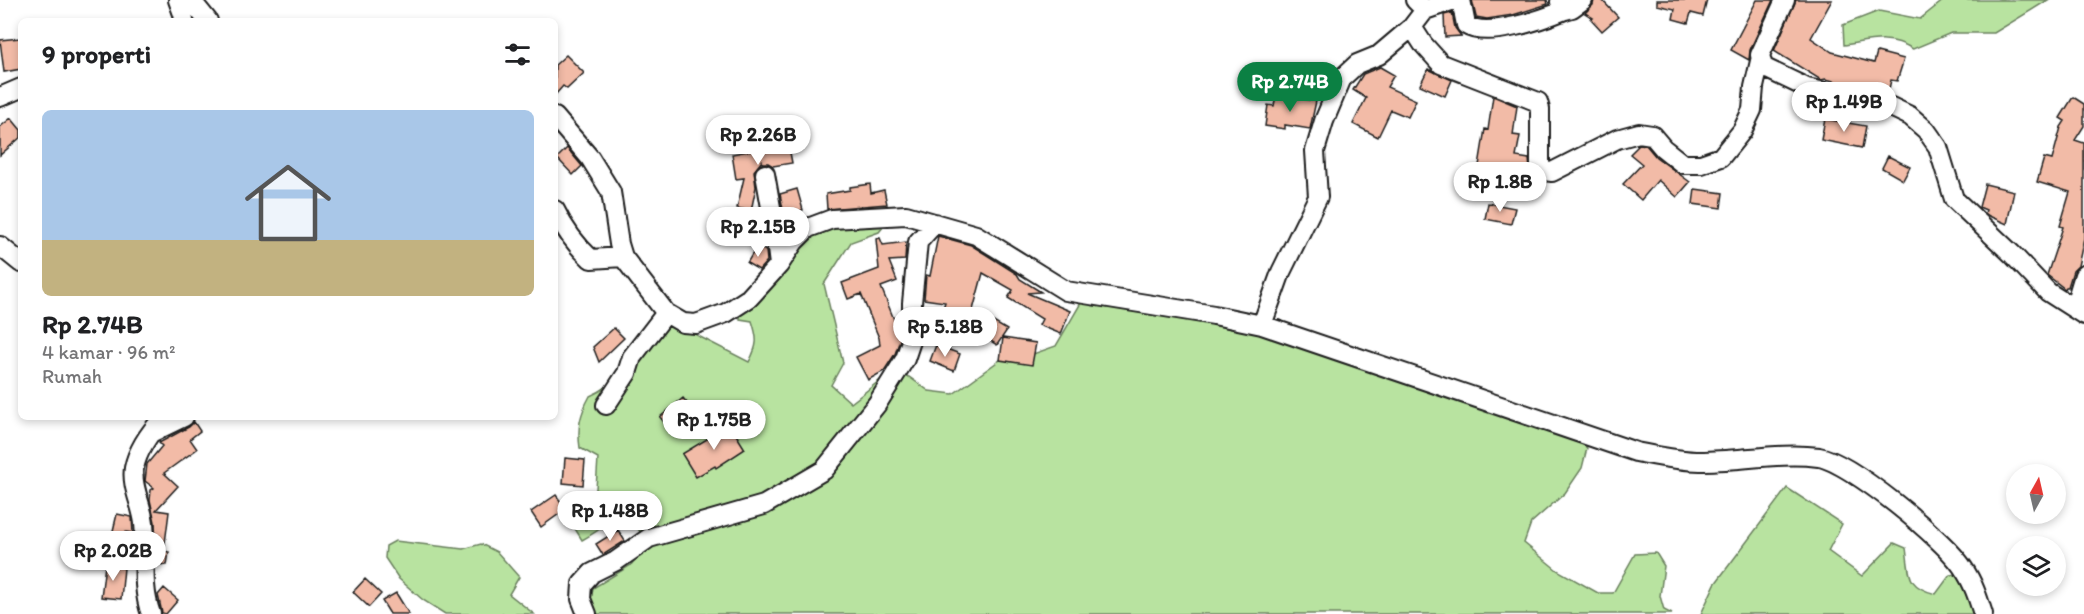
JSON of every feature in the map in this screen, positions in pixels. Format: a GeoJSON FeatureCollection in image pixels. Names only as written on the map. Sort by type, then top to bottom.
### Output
{"type":"FeatureCollection","features":[{"type":"Feature","properties":{"kind":"street"},"geometry":{"type":"LineString","coordinates":[[177,0],[184,18]]}},
{"type":"Feature","properties":{"kind":"street"},"geometry":{"type":"LineString","coordinates":[[191,0],[205,18]]}},
{"type":"Feature","properties":{"kind":"street"},"geometry":{"type":"LineString","coordinates":[[202,0],[206,18]]}},
{"type":"Feature","properties":{"kind":"street"},"geometry":{"type":"LineString","coordinates":[[1262,325],[1281,272],[1318,197],[1316,151],[1324,121],[1342,78],[1357,63],[1379,55],[1412,27],[1420,5],[1454,0]]}},
{"type":"Feature","properties":{"kind":"street"},"geometry":{"type":"LineString","coordinates":[[1461,0],[1466,25],[1471,29],[1479,30],[1535,22],[1562,5],[1572,8],[1583,0]]}},
{"type":"Feature","properties":{"kind":"street"},"geometry":{"type":"LineString","coordinates":[[1412,27],[1423,44],[1441,64],[1538,102],[1540,166],[1544,171],[1551,172],[1617,139],[1639,133],[1652,135],[1663,148],[1683,164],[1701,164],[1721,157],[1742,131],[1752,110],[1760,55],[1785,0]]}},
{"type":"Feature","properties":{"kind":"street"},"geometry":{"type":"LineString","coordinates":[[1760,61],[1763,67],[1807,88],[1891,106],[1910,116],[1926,130],[1938,147],[1954,199],[2048,292],[2079,311],[2084,275]]}},
{"type":"Feature","properties":{"kind":"street"},"geometry":{"type":"LineString","coordinates":[[0,97],[18,89]]}},
{"type":"Feature","properties":{"kind":"street"},"geometry":{"type":"LineString","coordinates":[[558,121],[590,158],[611,192],[623,257],[666,313],[683,323],[696,324],[726,313],[749,298],[808,228],[832,219],[906,215],[976,235],[1066,291],[1262,325],[1636,452],[1697,461],[1770,458],[1796,454],[1823,458],[1846,469],[1923,525],[1963,567],[1975,590],[1983,614]]}},
{"type":"Feature","properties":{"kind":"street"},"geometry":{"type":"LineString","coordinates":[[765,174],[779,265]]}},
{"type":"Feature","properties":{"kind":"street"},"geometry":{"type":"LineString","coordinates":[[558,217],[562,226],[580,249],[591,259],[623,257]]}},
{"type":"Feature","properties":{"kind":"street"},"geometry":{"type":"LineString","coordinates":[[587,614],[580,599],[582,584],[592,573],[615,561],[649,538],[764,505],[824,470],[877,404],[905,359],[912,338],[912,303],[918,242],[935,223]]}},
{"type":"Feature","properties":{"kind":"street"},"geometry":{"type":"LineString","coordinates":[[0,246],[18,261]]}},
{"type":"Feature","properties":{"kind":"street"},"geometry":{"type":"LineString","coordinates":[[606,405],[627,373],[632,357],[666,313]]}},
{"type":"Feature","properties":{"kind":"street"},"geometry":{"type":"LineString","coordinates":[[151,614],[145,590],[144,521],[136,491],[134,470],[149,434],[161,420]]}},
{"type":"Feature","properties":{"kind":"street"},"geometry":{"type":"LineString","coordinates":[[149,434],[178,420]]}},
{"type":"Feature","properties":{"kind":"green space"},"geometry":{"type":"Polygon","coordinates":[[[1944,0],[2048,0],[1994,33],[1951,33],[1913,49],[1896,41],[1887,40],[1844,45],[1843,25],[1879,11],[1920,19],[1944,0]]]}},
{"type":"Feature","properties":{"kind":"green space"},"geometry":{"type":"Polygon","coordinates":[[[876,223],[884,226],[879,232],[851,242],[824,284],[843,363],[831,385],[851,403],[888,374],[909,377],[929,391],[953,394],[1000,360],[1022,358],[1056,346],[1082,301],[1221,324],[1284,341],[1567,433],[1587,448],[1582,468],[1565,493],[1531,523],[1524,543],[1557,570],[1598,593],[1613,593],[1635,554],[1656,553],[1664,566],[1660,596],[1664,610],[1672,614],[586,614],[593,588],[631,565],[647,544],[632,523],[625,519],[610,523],[582,540],[574,527],[593,505],[596,489],[598,458],[580,448],[579,441],[580,421],[590,396],[602,390],[623,373],[667,320],[749,362],[756,342],[755,333],[752,321],[740,319],[740,313],[810,234],[838,226],[876,223]]]}},
{"type":"Feature","properties":{"kind":"green space"},"geometry":{"type":"Polygon","coordinates":[[[1787,488],[1842,524],[1828,551],[1862,576],[1894,543],[1906,548],[1909,573],[1919,588],[1936,594],[1950,575],[1957,574],[1964,578],[1974,614],[1701,614],[1715,584],[1787,488]]]}},
{"type":"Feature","properties":{"kind":"green space"},"geometry":{"type":"Polygon","coordinates":[[[395,541],[463,549],[481,544],[497,552],[519,577],[509,594],[534,614],[445,614],[423,600],[399,579],[385,558],[386,546],[395,541]]]}},
{"type":"Feature","properties":{"kind":"building"},"geometry":{"type":"Polygon","coordinates":[[[1472,0],[1547,0],[1548,4],[1513,15],[1487,19],[1476,17],[1472,0]]]}},
{"type":"Feature","properties":{"kind":"building"},"geometry":{"type":"Polygon","coordinates":[[[1594,0],[1602,0],[1618,17],[1602,31],[1591,19],[1593,18],[1585,13],[1593,5],[1594,0]]]}},
{"type":"Feature","properties":{"kind":"building"},"geometry":{"type":"Polygon","coordinates":[[[1657,0],[1707,0],[1703,16],[1691,13],[1688,23],[1673,19],[1675,9],[1657,5],[1657,0]]]}},
{"type":"Feature","properties":{"kind":"building"},"geometry":{"type":"Polygon","coordinates":[[[1757,0],[1773,0],[1750,50],[1749,60],[1731,50],[1757,0]]]}},
{"type":"Feature","properties":{"kind":"building"},"geometry":{"type":"Polygon","coordinates":[[[1796,0],[1832,0],[1811,38],[1832,52],[1874,63],[1877,52],[1904,59],[1897,81],[1891,80],[1888,93],[1826,79],[1821,80],[1774,51],[1796,0]]]}},
{"type":"Feature","properties":{"kind":"building"},"geometry":{"type":"Polygon","coordinates":[[[1452,13],[1455,28],[1461,36],[1445,37],[1444,15],[1452,13]]]}},
{"type":"Feature","properties":{"kind":"building"},"geometry":{"type":"Polygon","coordinates":[[[18,38],[18,70],[4,72],[0,40],[18,38]]]}},
{"type":"Feature","properties":{"kind":"building"},"geometry":{"type":"Polygon","coordinates":[[[566,55],[584,73],[567,89],[563,86],[558,92],[558,62],[566,55]]]}},
{"type":"Feature","properties":{"kind":"building"},"geometry":{"type":"Polygon","coordinates":[[[1380,67],[1394,75],[1387,87],[1416,100],[1408,117],[1391,110],[1378,137],[1353,124],[1366,98],[1353,90],[1363,74],[1380,67]]]}},
{"type":"Feature","properties":{"kind":"building"},"geometry":{"type":"Polygon","coordinates":[[[1428,69],[1452,80],[1445,96],[1420,85],[1428,69]]]}},
{"type":"Feature","properties":{"kind":"building"},"geometry":{"type":"Polygon","coordinates":[[[1276,95],[1316,101],[1310,129],[1285,125],[1285,129],[1265,126],[1268,105],[1274,106],[1276,95]]]}},
{"type":"Feature","properties":{"kind":"building"},"geometry":{"type":"Polygon","coordinates":[[[1493,96],[1517,106],[1513,135],[1520,136],[1516,157],[1529,159],[1528,184],[1478,172],[1493,96]]]}},
{"type":"Feature","properties":{"kind":"building"},"geometry":{"type":"Polygon","coordinates":[[[2073,97],[2084,104],[2084,126],[2075,140],[2084,143],[2084,238],[2078,266],[2073,271],[2068,287],[2065,289],[2047,275],[2063,227],[2060,226],[2070,192],[2037,182],[2044,158],[2052,160],[2061,127],[2065,121],[2060,118],[2073,97]]]}},
{"type":"Feature","properties":{"kind":"building"},"geometry":{"type":"Polygon","coordinates":[[[11,118],[18,126],[18,140],[0,155],[0,127],[11,118]]]}},
{"type":"Feature","properties":{"kind":"building"},"geometry":{"type":"Polygon","coordinates":[[[1825,119],[1866,126],[1862,148],[1821,140],[1825,119]]]}},
{"type":"Feature","properties":{"kind":"building"},"geometry":{"type":"Polygon","coordinates":[[[775,137],[777,144],[788,142],[792,163],[773,166],[762,163],[762,161],[754,171],[756,187],[751,211],[737,208],[744,178],[736,179],[732,154],[758,149],[756,141],[775,137]]]}},
{"type":"Feature","properties":{"kind":"building"},"geometry":{"type":"Polygon","coordinates":[[[1640,144],[1646,145],[1656,157],[1690,182],[1677,197],[1658,180],[1641,200],[1623,184],[1642,164],[1630,154],[1640,144]]]}},
{"type":"Feature","properties":{"kind":"building"},"geometry":{"type":"Polygon","coordinates":[[[567,148],[582,166],[573,175],[558,157],[567,148]]]}},
{"type":"Feature","properties":{"kind":"building"},"geometry":{"type":"Polygon","coordinates":[[[1888,156],[1910,167],[1903,180],[1882,168],[1888,156]]]}},
{"type":"Feature","properties":{"kind":"building"},"geometry":{"type":"Polygon","coordinates":[[[870,184],[871,193],[884,190],[887,204],[827,209],[826,194],[870,184]]]}},
{"type":"Feature","properties":{"kind":"building"},"geometry":{"type":"Polygon","coordinates":[[[1985,184],[2014,191],[2007,224],[1989,216],[1985,213],[1986,210],[1979,207],[1985,184]]]}},
{"type":"Feature","properties":{"kind":"building"},"geometry":{"type":"Polygon","coordinates":[[[797,189],[803,210],[784,215],[780,194],[797,189]]]}},
{"type":"Feature","properties":{"kind":"building"},"geometry":{"type":"Polygon","coordinates":[[[1695,189],[1723,193],[1721,208],[1693,204],[1695,189]]]}},
{"type":"Feature","properties":{"kind":"building"},"geometry":{"type":"Polygon","coordinates":[[[1488,203],[1515,208],[1511,224],[1485,219],[1488,203]]]}},
{"type":"Feature","properties":{"kind":"building"},"geometry":{"type":"Polygon","coordinates":[[[938,236],[971,245],[1041,292],[1027,293],[1070,311],[1061,334],[1039,325],[1042,319],[1008,298],[1013,290],[983,273],[973,310],[1007,330],[997,345],[962,323],[940,317],[945,302],[924,299],[926,275],[930,276],[938,236]]]}},
{"type":"Feature","properties":{"kind":"building"},"geometry":{"type":"Polygon","coordinates":[[[880,238],[883,245],[906,242],[905,260],[889,261],[897,281],[881,287],[901,337],[895,354],[884,371],[868,380],[856,357],[880,345],[879,338],[861,294],[848,299],[842,283],[879,269],[876,239],[880,238]]]}},
{"type":"Feature","properties":{"kind":"building"},"geometry":{"type":"Polygon","coordinates":[[[757,246],[766,251],[767,261],[759,270],[747,263],[757,246]]]}},
{"type":"Feature","properties":{"kind":"building"},"geometry":{"type":"Polygon","coordinates":[[[614,328],[624,338],[599,362],[593,347],[614,328]]]}},
{"type":"Feature","properties":{"kind":"building"},"geometry":{"type":"Polygon","coordinates":[[[1003,338],[1036,343],[1032,365],[1000,360],[1003,338]]]}},
{"type":"Feature","properties":{"kind":"building"},"geometry":{"type":"Polygon","coordinates":[[[936,345],[960,354],[954,371],[930,361],[936,345]]]}},
{"type":"Feature","properties":{"kind":"building"},"geometry":{"type":"Polygon","coordinates":[[[683,398],[694,412],[671,431],[660,417],[683,398]]]}},
{"type":"Feature","properties":{"kind":"building"},"geometry":{"type":"Polygon","coordinates":[[[194,422],[200,431],[190,439],[197,449],[164,473],[178,486],[156,510],[169,512],[164,551],[169,552],[167,565],[156,564],[155,522],[150,500],[151,490],[154,488],[145,481],[147,464],[162,446],[159,443],[194,422]]]}},
{"type":"Feature","properties":{"kind":"building"},"geometry":{"type":"Polygon","coordinates":[[[730,425],[745,449],[716,468],[715,466],[696,477],[682,454],[730,425]]]}},
{"type":"Feature","properties":{"kind":"building"},"geometry":{"type":"Polygon","coordinates":[[[565,458],[585,460],[583,485],[563,483],[565,458]]]}},
{"type":"Feature","properties":{"kind":"building"},"geometry":{"type":"Polygon","coordinates":[[[556,495],[566,509],[541,527],[531,512],[556,495]]]}},
{"type":"Feature","properties":{"kind":"building"},"geometry":{"type":"Polygon","coordinates":[[[117,514],[132,517],[133,533],[126,532],[125,538],[112,535],[117,514]]]}},
{"type":"Feature","properties":{"kind":"building"},"geometry":{"type":"Polygon","coordinates":[[[618,530],[625,541],[603,555],[596,544],[618,530]]]}},
{"type":"Feature","properties":{"kind":"building"},"geometry":{"type":"Polygon","coordinates":[[[105,565],[124,568],[121,599],[101,597],[105,565]]]}},
{"type":"Feature","properties":{"kind":"building"},"geometry":{"type":"Polygon","coordinates":[[[365,579],[381,594],[369,607],[353,592],[365,579]]]}},
{"type":"Feature","properties":{"kind":"building"},"geometry":{"type":"Polygon","coordinates":[[[164,588],[178,600],[166,614],[162,613],[158,595],[164,588]]]}},
{"type":"Feature","properties":{"kind":"building"},"geometry":{"type":"Polygon","coordinates":[[[396,593],[409,614],[390,614],[382,601],[396,593]]]}}]}
